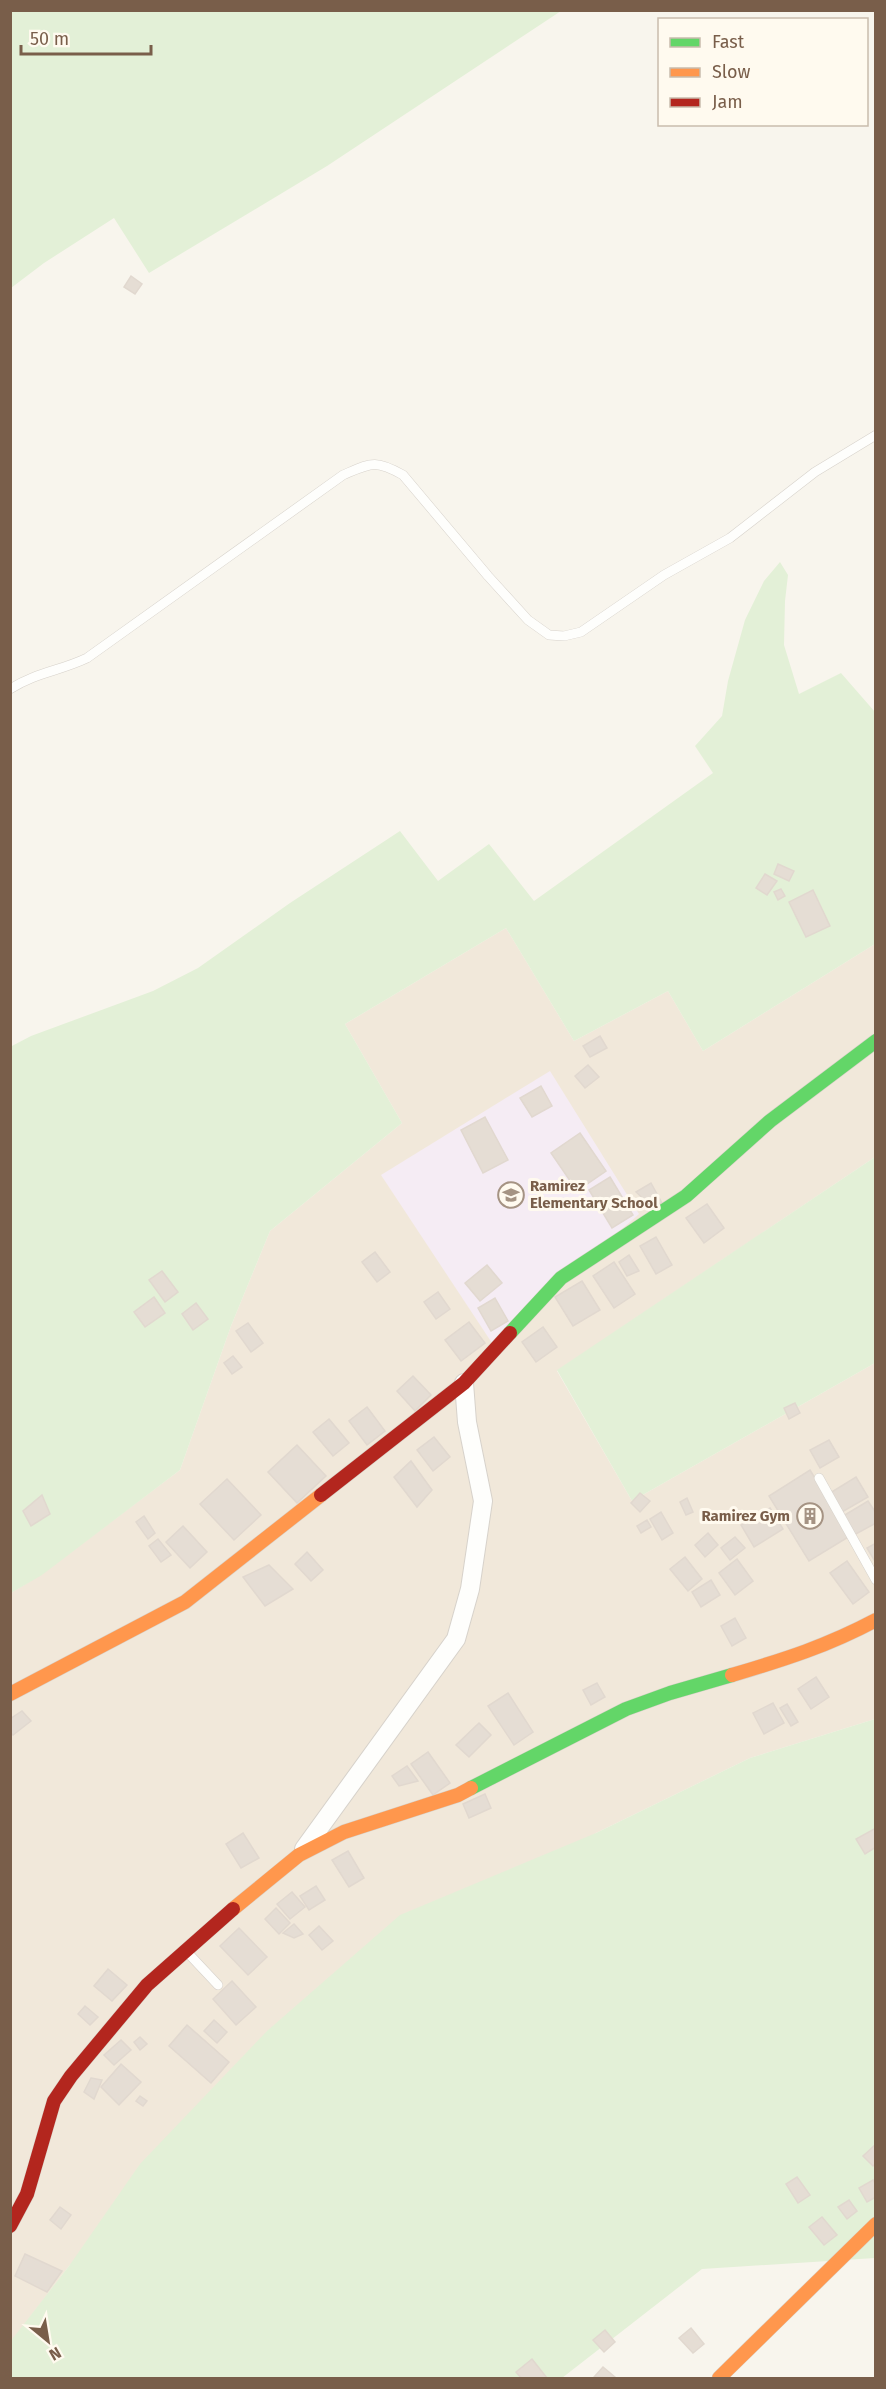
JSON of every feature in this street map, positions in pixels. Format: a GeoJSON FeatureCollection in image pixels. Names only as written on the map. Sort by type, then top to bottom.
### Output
{"type":"FeatureCollection","features":[{"type":"Feature","properties":{"kind":"street"},"geometry":{"type":"LineString","coordinates":[[10,1695],[185,1602],[464,1383],[561,1278],[686,1196],[770,1121],[876,1041]]}},
{"type":"Feature","properties":{"kind":"street"},"geometry":{"type":"LineString","coordinates":[[299,1855],[456,1639],[470,1589],[483,1501],[467,1422],[464,1383]]}},
{"type":"Feature","properties":{"kind":"street"},"geometry":{"type":"LineString","coordinates":[[10,2226],[27,2194],[54,2101],[71,2076],[147,1985],[258,1886],[299,1855],[344,1832],[458,1795],[626,1709],[670,1693],[800,1655],[836,1641],[876,1620]]}},
{"type":"Feature","properties":{"kind":"street"},"geometry":{"type":"LineString","coordinates":[[719,2379],[876,2224]]}},
{"type":"Feature","properties":{"kind":"lane"},"geometry":{"type":"LineString","coordinates":[[10,689],[28,678],[72,665],[87,658],[344,475],[369,464],[386,465],[403,475],[528,620],[549,635],[564,636],[581,632],[664,574],[730,538],[814,472],[876,435]]}},
{"type":"Feature","properties":{"kind":"lane"},"geometry":{"type":"LineString","coordinates":[[819,1478],[876,1580]]}},
{"type":"Feature","properties":{"kind":"lane"},"geometry":{"type":"LineString","coordinates":[[185,1950],[218,1985]]}},
{"type":"Feature","properties":{"kind":"shaded area"},"geometry":{"type":"Polygon","coordinates":[[[506,928],[574,1041],[668,991],[703,1051],[875,944],[875,1157],[557,1371],[632,1501],[875,1363],[875,1719],[750,1758],[596,1833],[69,2266],[11,2342],[11,1593],[42,1574],[180,1470],[231,1326],[270,1231],[402,1123],[345,1024],[506,928]]]}},
{"type":"Feature","properties":{"kind":"shaded area","name":"Ramirez Elementary School"},"geometry":{"type":"Polygon","coordinates":[[[550,1071],[639,1214],[492,1343],[381,1175],[550,1071]]]}},
{"type":"Feature","properties":{"kind":"green space"},"geometry":{"type":"Polygon","coordinates":[[[11,10],[561,11],[327,166],[149,273],[114,218],[44,263],[11,288],[11,10]]]}},
{"type":"Feature","properties":{"kind":"green space"},"geometry":{"type":"Polygon","coordinates":[[[780,562],[788,575],[784,645],[799,694],[841,673],[875,712],[875,944],[703,1051],[668,991],[574,1041],[506,928],[345,1024],[402,1123],[270,1231],[231,1326],[180,1470],[42,1575],[11,1593],[10,1047],[31,1036],[153,991],[198,968],[290,903],[400,831],[438,881],[489,844],[534,901],[713,773],[695,746],[722,716],[728,681],[745,620],[764,581],[780,562]]]}},
{"type":"Feature","properties":{"kind":"green space"},"geometry":{"type":"Polygon","coordinates":[[[875,1157],[875,1363],[632,1501],[557,1370],[875,1157]]]}},
{"type":"Feature","properties":{"kind":"green space"},"geometry":{"type":"Polygon","coordinates":[[[875,1719],[875,2258],[702,2269],[562,2378],[11,2378],[10,2342],[69,2266],[140,2164],[267,2031],[400,1915],[596,1833],[750,1758],[875,1719]]]}},
{"type":"Feature","properties":{"kind":"building"},"geometry":{"type":"Polygon","coordinates":[[[131,276],[142,284],[135,294],[124,287],[131,276]]]}},
{"type":"Feature","properties":{"kind":"building"},"geometry":{"type":"Polygon","coordinates":[[[778,864],[794,871],[789,881],[774,874],[778,864]]]}},
{"type":"Feature","properties":{"kind":"building"},"geometry":{"type":"Polygon","coordinates":[[[765,874],[777,881],[767,895],[756,888],[765,874]]]}},
{"type":"Feature","properties":{"kind":"building"},"geometry":{"type":"Polygon","coordinates":[[[781,889],[785,896],[778,900],[774,892],[781,889]]]}},
{"type":"Feature","properties":{"kind":"building"},"geometry":{"type":"Polygon","coordinates":[[[813,890],[830,926],[806,937],[789,902],[813,890]]]}},
{"type":"Feature","properties":{"kind":"building"},"geometry":{"type":"Polygon","coordinates":[[[600,1036],[607,1048],[590,1057],[583,1046],[600,1036]]]}},
{"type":"Feature","properties":{"kind":"building"},"geometry":{"type":"Polygon","coordinates":[[[588,1065],[599,1077],[585,1088],[575,1076],[588,1065]]]}},
{"type":"Feature","properties":{"kind":"building"},"geometry":{"type":"Polygon","coordinates":[[[541,1086],[552,1106],[532,1117],[520,1098],[541,1086]]]}},
{"type":"Feature","properties":{"kind":"building"},"geometry":{"type":"Polygon","coordinates":[[[485,1117],[508,1160],[483,1173],[461,1130],[485,1117]]]}},
{"type":"Feature","properties":{"kind":"building"},"geometry":{"type":"Polygon","coordinates":[[[580,1133],[606,1171],[577,1191],[551,1153],[580,1133]]]}},
{"type":"Feature","properties":{"kind":"building"},"geometry":{"type":"Polygon","coordinates":[[[610,1177],[633,1215],[612,1228],[589,1190],[610,1177]]]}},
{"type":"Feature","properties":{"kind":"building"},"geometry":{"type":"Polygon","coordinates":[[[651,1183],[662,1203],[652,1207],[636,1192],[651,1183]]]}},
{"type":"Feature","properties":{"kind":"building"},"geometry":{"type":"Polygon","coordinates":[[[707,1204],[724,1228],[704,1243],[686,1218],[707,1204]]]}},
{"type":"Feature","properties":{"kind":"building"},"geometry":{"type":"Polygon","coordinates":[[[656,1237],[672,1265],[656,1274],[640,1246],[656,1237]]]}},
{"type":"Feature","properties":{"kind":"building"},"geometry":{"type":"Polygon","coordinates":[[[375,1252],[390,1272],[377,1282],[362,1262],[375,1252]]]}},
{"type":"Feature","properties":{"kind":"building"},"geometry":{"type":"Polygon","coordinates":[[[629,1255],[639,1271],[627,1276],[619,1262],[629,1255]]]}},
{"type":"Feature","properties":{"kind":"building"},"geometry":{"type":"Polygon","coordinates":[[[614,1262],[635,1294],[614,1308],[593,1276],[614,1262]]]}},
{"type":"Feature","properties":{"kind":"building"},"geometry":{"type":"Polygon","coordinates":[[[487,1265],[502,1283],[480,1301],[465,1283],[487,1265]]]}},
{"type":"Feature","properties":{"kind":"building"},"geometry":{"type":"Polygon","coordinates":[[[162,1271],[178,1292],[165,1302],[149,1280],[162,1271]]]}},
{"type":"Feature","properties":{"kind":"building"},"geometry":{"type":"Polygon","coordinates":[[[582,1281],[600,1310],[573,1326],[555,1297],[582,1281]]]}},
{"type":"Feature","properties":{"kind":"building"},"geometry":{"type":"Polygon","coordinates":[[[438,1292],[450,1309],[436,1319],[424,1302],[438,1292]]]}},
{"type":"Feature","properties":{"kind":"building"},"geometry":{"type":"Polygon","coordinates":[[[154,1297],[165,1313],[145,1327],[134,1312],[154,1297]]]}},
{"type":"Feature","properties":{"kind":"building"},"geometry":{"type":"Polygon","coordinates":[[[495,1298],[508,1321],[491,1331],[478,1308],[495,1298]]]}},
{"type":"Feature","properties":{"kind":"building"},"geometry":{"type":"Polygon","coordinates":[[[196,1303],[208,1319],[193,1330],[182,1314],[196,1303]]]}},
{"type":"Feature","properties":{"kind":"building"},"geometry":{"type":"Polygon","coordinates":[[[469,1322],[485,1343],[461,1361],[445,1340],[469,1322]]]}},
{"type":"Feature","properties":{"kind":"building"},"geometry":{"type":"Polygon","coordinates":[[[248,1323],[263,1343],[251,1352],[236,1331],[248,1323]]]}},
{"type":"Feature","properties":{"kind":"building"},"geometry":{"type":"Polygon","coordinates":[[[543,1327],[557,1347],[536,1362],[522,1342],[543,1327]]]}},
{"type":"Feature","properties":{"kind":"building"},"geometry":{"type":"Polygon","coordinates":[[[233,1356],[242,1367],[232,1374],[224,1363],[233,1356]]]}},
{"type":"Feature","properties":{"kind":"building"},"geometry":{"type":"Polygon","coordinates":[[[413,1376],[431,1395],[415,1411],[397,1391],[413,1376]]]}},
{"type":"Feature","properties":{"kind":"building"},"geometry":{"type":"Polygon","coordinates":[[[795,1403],[800,1413],[789,1419],[784,1408],[795,1403]]]}},
{"type":"Feature","properties":{"kind":"building"},"geometry":{"type":"Polygon","coordinates":[[[367,1407],[385,1431],[367,1445],[349,1421],[367,1407]]]}},
{"type":"Feature","properties":{"kind":"building"},"geometry":{"type":"Polygon","coordinates":[[[329,1419],[349,1443],[333,1456],[313,1432],[329,1419]]]}},
{"type":"Feature","properties":{"kind":"building"},"geometry":{"type":"Polygon","coordinates":[[[434,1437],[450,1457],[433,1471],[417,1450],[434,1437]]]}},
{"type":"Feature","properties":{"kind":"building"},"geometry":{"type":"Polygon","coordinates":[[[829,1440],[839,1457],[820,1468],[810,1450],[829,1440]]]}},
{"type":"Feature","properties":{"kind":"building"},"geometry":{"type":"Polygon","coordinates":[[[297,1445],[326,1476],[297,1503],[268,1472],[297,1445]]]}},
{"type":"Feature","properties":{"kind":"building"},"geometry":{"type":"Polygon","coordinates":[[[411,1461],[432,1490],[417,1507],[394,1477],[411,1461]]]}},
{"type":"Feature","properties":{"kind":"building","name":"Ramirez Gym"},"geometry":{"type":"Polygon","coordinates":[[[810,1470],[850,1536],[809,1561],[769,1496],[810,1470]]]}},
{"type":"Feature","properties":{"kind":"building"},"geometry":{"type":"Polygon","coordinates":[[[856,1477],[868,1497],[842,1512],[830,1493],[856,1477]]]}},
{"type":"Feature","properties":{"kind":"building"},"geometry":{"type":"Polygon","coordinates":[[[227,1479],[261,1515],[234,1540],[200,1504],[227,1479]]]}},
{"type":"Feature","properties":{"kind":"building"},"geometry":{"type":"Polygon","coordinates":[[[640,1493],[650,1501],[640,1512],[631,1503],[640,1493]]]}},
{"type":"Feature","properties":{"kind":"building"},"geometry":{"type":"Polygon","coordinates":[[[42,1495],[50,1514],[31,1526],[23,1511],[42,1495]]]}},
{"type":"Feature","properties":{"kind":"building"},"geometry":{"type":"Polygon","coordinates":[[[687,1498],[693,1512],[686,1515],[680,1502],[687,1498]]]}},
{"type":"Feature","properties":{"kind":"building"},"geometry":{"type":"Polygon","coordinates":[[[868,1501],[876,1513],[876,1523],[854,1535],[843,1516],[868,1501]]]}},
{"type":"Feature","properties":{"kind":"building"},"geometry":{"type":"Polygon","coordinates":[[[770,1508],[783,1529],[754,1547],[741,1525],[770,1508]]]}},
{"type":"Feature","properties":{"kind":"building"},"geometry":{"type":"Polygon","coordinates":[[[661,1512],[673,1533],[662,1540],[650,1519],[661,1512]]]}},
{"type":"Feature","properties":{"kind":"building"},"geometry":{"type":"Polygon","coordinates":[[[144,1516],[155,1533],[148,1539],[136,1522],[144,1516]]]}},
{"type":"Feature","properties":{"kind":"building"},"geometry":{"type":"Polygon","coordinates":[[[647,1520],[651,1527],[641,1533],[637,1526],[647,1520]]]}},
{"type":"Feature","properties":{"kind":"building"},"geometry":{"type":"Polygon","coordinates":[[[183,1526],[207,1552],[190,1568],[166,1542],[183,1526]]]}},
{"type":"Feature","properties":{"kind":"building"},"geometry":{"type":"Polygon","coordinates":[[[708,1533],[718,1545],[705,1557],[695,1545],[708,1533]]]}},
{"type":"Feature","properties":{"kind":"building"},"geometry":{"type":"Polygon","coordinates":[[[735,1537],[745,1548],[730,1560],[721,1548],[735,1537]]]}},
{"type":"Feature","properties":{"kind":"building"},"geometry":{"type":"Polygon","coordinates":[[[158,1539],[171,1555],[161,1562],[149,1546],[158,1539]]]}},
{"type":"Feature","properties":{"kind":"building"},"geometry":{"type":"Polygon","coordinates":[[[876,1543],[876,1563],[867,1548],[876,1543]]]}},
{"type":"Feature","properties":{"kind":"building"},"geometry":{"type":"Polygon","coordinates":[[[307,1552],[323,1570],[311,1581],[295,1564],[307,1552]]]}},
{"type":"Feature","properties":{"kind":"building"},"geometry":{"type":"Polygon","coordinates":[[[685,1557],[702,1579],[688,1591],[670,1569],[685,1557]]]}},
{"type":"Feature","properties":{"kind":"building"},"geometry":{"type":"Polygon","coordinates":[[[737,1559],[753,1581],[735,1595],[719,1573],[737,1559]]]}},
{"type":"Feature","properties":{"kind":"building"},"geometry":{"type":"Polygon","coordinates":[[[847,1561],[869,1592],[853,1604],[830,1573],[847,1561]]]}},
{"type":"Feature","properties":{"kind":"building"},"geometry":{"type":"Polygon","coordinates":[[[269,1565],[293,1589],[265,1606],[243,1577],[269,1565]]]}},
{"type":"Feature","properties":{"kind":"building"},"geometry":{"type":"Polygon","coordinates":[[[711,1580],[720,1595],[701,1607],[692,1592],[711,1580]]]}},
{"type":"Feature","properties":{"kind":"building"},"geometry":{"type":"Polygon","coordinates":[[[735,1618],[746,1638],[732,1646],[721,1626],[735,1618]]]}},
{"type":"Feature","properties":{"kind":"building"},"geometry":{"type":"Polygon","coordinates":[[[816,1677],[829,1697],[811,1709],[798,1689],[816,1677]]]}},
{"type":"Feature","properties":{"kind":"building"},"geometry":{"type":"Polygon","coordinates":[[[597,1683],[605,1697],[591,1705],[583,1690],[597,1683]]]}},
{"type":"Feature","properties":{"kind":"building"},"geometry":{"type":"Polygon","coordinates":[[[508,1693],[533,1732],[514,1745],[488,1706],[508,1693]]]}},
{"type":"Feature","properties":{"kind":"building"},"geometry":{"type":"Polygon","coordinates":[[[773,1703],[784,1723],[764,1734],[753,1713],[773,1703]]]}},
{"type":"Feature","properties":{"kind":"building"},"geometry":{"type":"Polygon","coordinates":[[[787,1704],[798,1722],[791,1726],[780,1708],[787,1704]]]}},
{"type":"Feature","properties":{"kind":"building"},"geometry":{"type":"Polygon","coordinates":[[[22,1711],[31,1721],[13,1735],[10,1732],[10,1719],[22,1711]]]}},
{"type":"Feature","properties":{"kind":"building"},"geometry":{"type":"Polygon","coordinates":[[[479,1723],[491,1735],[469,1757],[456,1745],[479,1723]]]}},
{"type":"Feature","properties":{"kind":"building"},"geometry":{"type":"Polygon","coordinates":[[[428,1752],[450,1783],[433,1795],[411,1764],[428,1752]]]}},
{"type":"Feature","properties":{"kind":"building"},"geometry":{"type":"Polygon","coordinates":[[[407,1766],[418,1781],[399,1786],[392,1776],[407,1766]]]}},
{"type":"Feature","properties":{"kind":"building"},"geometry":{"type":"Polygon","coordinates":[[[485,1794],[491,1808],[469,1818],[463,1804],[485,1794]]]}},
{"type":"Feature","properties":{"kind":"building"},"geometry":{"type":"Polygon","coordinates":[[[876,1828],[876,1847],[865,1854],[856,1839],[876,1828]]]}},
{"type":"Feature","properties":{"kind":"building"},"geometry":{"type":"Polygon","coordinates":[[[243,1833],[259,1858],[241,1868],[226,1844],[243,1833]]]}},
{"type":"Feature","properties":{"kind":"building"},"geometry":{"type":"Polygon","coordinates":[[[348,1851],[364,1878],[349,1887],[332,1860],[348,1851]]]}},
{"type":"Feature","properties":{"kind":"building"},"geometry":{"type":"Polygon","coordinates":[[[316,1886],[325,1900],[309,1910],[300,1896],[316,1886]]]}},
{"type":"Feature","properties":{"kind":"building"},"geometry":{"type":"Polygon","coordinates":[[[292,1892],[305,1907],[290,1919],[277,1904],[292,1892]]]}},
{"type":"Feature","properties":{"kind":"building"},"geometry":{"type":"Polygon","coordinates":[[[276,1908],[290,1923],[279,1934],[265,1919],[276,1908]]]}},
{"type":"Feature","properties":{"kind":"building"},"geometry":{"type":"Polygon","coordinates":[[[294,1924],[303,1934],[294,1938],[283,1933],[294,1924]]]}},
{"type":"Feature","properties":{"kind":"building"},"geometry":{"type":"Polygon","coordinates":[[[319,1926],[333,1941],[322,1950],[309,1935],[319,1926]]]}},
{"type":"Feature","properties":{"kind":"building"},"geometry":{"type":"Polygon","coordinates":[[[239,1928],[267,1957],[248,1975],[220,1946],[239,1928]]]}},
{"type":"Feature","properties":{"kind":"building"},"geometry":{"type":"Polygon","coordinates":[[[108,1969],[127,1985],[112,2001],[94,1986],[108,1969]]]}},
{"type":"Feature","properties":{"kind":"building"},"geometry":{"type":"Polygon","coordinates":[[[232,1981],[256,2007],[236,2025],[213,1999],[232,1981]]]}},
{"type":"Feature","properties":{"kind":"building"},"geometry":{"type":"Polygon","coordinates":[[[85,2006],[98,2017],[90,2025],[78,2014],[85,2006]]]}},
{"type":"Feature","properties":{"kind":"building"},"geometry":{"type":"Polygon","coordinates":[[[214,2020],[227,2032],[217,2043],[204,2031],[214,2020]]]}},
{"type":"Feature","properties":{"kind":"building"},"geometry":{"type":"Polygon","coordinates":[[[187,2025],[229,2062],[211,2083],[169,2046],[187,2025]]]}},
{"type":"Feature","properties":{"kind":"building"},"geometry":{"type":"Polygon","coordinates":[[[140,2037],[147,2044],[140,2050],[134,2042],[140,2037]]]}},
{"type":"Feature","properties":{"kind":"building"},"geometry":{"type":"Polygon","coordinates":[[[121,2040],[131,2050],[114,2065],[104,2055],[121,2040]]]}},
{"type":"Feature","properties":{"kind":"building"},"geometry":{"type":"Polygon","coordinates":[[[121,2064],[141,2082],[119,2105],[101,2087],[121,2064]]]}},
{"type":"Feature","properties":{"kind":"building"},"geometry":{"type":"Polygon","coordinates":[[[91,2078],[102,2080],[94,2099],[84,2092],[91,2078]]]}},
{"type":"Feature","properties":{"kind":"building"},"geometry":{"type":"Polygon","coordinates":[[[140,2096],[147,2101],[143,2106],[136,2101],[140,2096]]]}},
{"type":"Feature","properties":{"kind":"building"},"geometry":{"type":"Polygon","coordinates":[[[876,2144],[876,2163],[873,2166],[863,2156],[876,2144]]]}},
{"type":"Feature","properties":{"kind":"building"},"geometry":{"type":"Polygon","coordinates":[[[797,2177],[810,2195],[798,2203],[786,2184],[797,2177]]]}},
{"type":"Feature","properties":{"kind":"building"},"geometry":{"type":"Polygon","coordinates":[[[873,2180],[876,2185],[876,2197],[867,2202],[859,2188],[873,2180]]]}},
{"type":"Feature","properties":{"kind":"building"},"geometry":{"type":"Polygon","coordinates":[[[849,2200],[857,2211],[847,2219],[838,2207],[849,2200]]]}},
{"type":"Feature","properties":{"kind":"building"},"geometry":{"type":"Polygon","coordinates":[[[60,2207],[71,2215],[61,2229],[50,2220],[60,2207]]]}},
{"type":"Feature","properties":{"kind":"building"},"geometry":{"type":"Polygon","coordinates":[[[822,2217],[837,2235],[824,2245],[809,2227],[822,2217]]]}},
{"type":"Feature","properties":{"kind":"building"},"geometry":{"type":"Polygon","coordinates":[[[25,2254],[62,2271],[47,2292],[15,2276],[25,2254]]]}},
{"type":"Feature","properties":{"kind":"building"},"geometry":{"type":"Polygon","coordinates":[[[691,2328],[704,2344],[693,2353],[679,2338],[691,2328]]]}},
{"type":"Feature","properties":{"kind":"building"},"geometry":{"type":"Polygon","coordinates":[[[605,2330],[615,2342],[604,2352],[593,2340],[605,2330]]]}},
{"type":"Feature","properties":{"kind":"building"},"geometry":{"type":"Polygon","coordinates":[[[532,2359],[547,2378],[521,2378],[516,2372],[532,2359]]]}},
{"type":"Feature","properties":{"kind":"building"},"geometry":{"type":"Polygon","coordinates":[[[603,2367],[616,2378],[594,2377],[603,2367]]]}},
{"type":"Feature","properties":{"kind":"traffic: fast"},"geometry":{"type":"LineString","coordinates":[[510,1333],[561,1278],[686,1196],[770,1121],[876,1041]]}},
{"type":"Feature","properties":{"kind":"traffic: fast"},"geometry":{"type":"LineString","coordinates":[[471,1788],[626,1709],[732,1675]]}},
{"type":"Feature","properties":{"kind":"traffic: slow"},"geometry":{"type":"LineString","coordinates":[[10,1694],[185,1602],[321,1495]]}},
{"type":"Feature","properties":{"kind":"traffic: slow"},"geometry":{"type":"LineString","coordinates":[[732,1675],[806,1651],[876,1620]]}},
{"type":"Feature","properties":{"kind":"traffic: slow"},"geometry":{"type":"LineString","coordinates":[[233,1909],[299,1855],[344,1832],[458,1795],[471,1788]]}},
{"type":"Feature","properties":{"kind":"traffic: slow"},"geometry":{"type":"LineString","coordinates":[[719,2378],[876,2224]]}},
{"type":"Feature","properties":{"kind":"traffic: jam"},"geometry":{"type":"LineString","coordinates":[[321,1495],[464,1383],[510,1333]]}},
{"type":"Feature","properties":{"kind":"traffic: jam"},"geometry":{"type":"LineString","coordinates":[[10,2226],[27,2194],[54,2101],[71,2076],[147,1985],[233,1909]]}},
{"type":"Feature","properties":{"kind":"place","name":"Ramirez Elementary School"},"geometry":{"type":"Point","coordinates":[511,1195]}},
{"type":"Feature","properties":{"kind":"place","name":"Ramirez Gym"},"geometry":{"type":"Point","coordinates":[810,1516]}}]}
